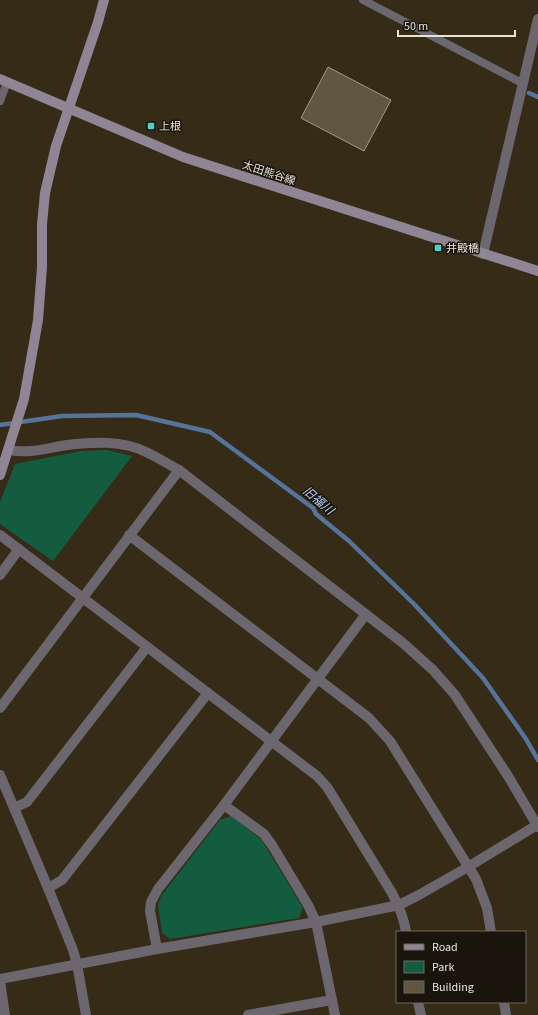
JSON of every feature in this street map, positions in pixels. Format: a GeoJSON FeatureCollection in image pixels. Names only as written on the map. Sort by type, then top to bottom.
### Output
{"type":"FeatureCollection","features":[{"type":"Feature","properties":{"kind":"main road"},"geometry":{"type":"LineString","coordinates":[[0,475],[24,399],[38,320],[42,266],[42,224],[45,193],[56,146],[104,0]]}},
{"type":"Feature","properties":{"kind":"main road","name":"太田熊谷線"},"geometry":{"type":"LineString","coordinates":[[3,81],[183,157],[538,271]]}},
{"type":"Feature","properties":{"kind":"street"},"geometry":{"type":"LineString","coordinates":[[482,254],[538,19]]}},
{"type":"Feature","properties":{"kind":"street"},"geometry":{"type":"LineString","coordinates":[[4,1015],[0,980],[77,964],[316,922],[399,905],[468,867],[537,826],[508,776],[455,695],[433,670],[403,642],[179,470],[146,451],[120,444],[101,443],[69,445],[21,452],[10,445]]}},
{"type":"Feature","properties":{"kind":"street"},"geometry":{"type":"LineString","coordinates":[[0,708],[179,470]]}},
{"type":"Feature","properties":{"kind":"street"},"geometry":{"type":"LineString","coordinates":[[0,535],[317,776],[326,787],[399,905],[404,918],[406,931]]}},
{"type":"Feature","properties":{"kind":"street"},"geometry":{"type":"LineString","coordinates":[[129,535],[369,718],[390,741],[476,879],[483,894],[491,931]]}},
{"type":"Feature","properties":{"kind":"street"},"geometry":{"type":"LineString","coordinates":[[0,575],[19,549]]}},
{"type":"Feature","properties":{"kind":"street"},"geometry":{"type":"LineString","coordinates":[[157,949],[150,911],[151,902],[158,889],[272,742],[366,614]]}},
{"type":"Feature","properties":{"kind":"street"},"geometry":{"type":"LineString","coordinates":[[14,808],[28,802],[147,647]]}},
{"type":"Feature","properties":{"kind":"street"},"geometry":{"type":"LineString","coordinates":[[48,888],[62,880],[208,693]]}},
{"type":"Feature","properties":{"kind":"street"},"geometry":{"type":"LineString","coordinates":[[0,775],[73,950],[86,1015]]}},
{"type":"Feature","properties":{"kind":"street"},"geometry":{"type":"LineString","coordinates":[[224,805],[264,834],[300,892],[316,922],[335,1015]]}},
{"type":"Feature","properties":{"kind":"street"},"geometry":{"type":"LineString","coordinates":[[248,1015],[332,1000]]}},
{"type":"Feature","properties":{"kind":"street"},"geometry":{"type":"LineString","coordinates":[[418,1003],[421,1015]]}},
{"type":"Feature","properties":{"kind":"street"},"geometry":{"type":"LineString","coordinates":[[504,1003],[506,1015]]}},
{"type":"Feature","properties":{"kind":"lane"},"geometry":{"type":"LineString","coordinates":[[363,0],[522,83]]}},
{"type":"Feature","properties":{"kind":"lane"},"geometry":{"type":"LineString","coordinates":[[0,100],[3,81]]}},
{"type":"Feature","properties":{"kind":"green space"},"geometry":{"type":"Polygon","coordinates":[[[107,450],[132,456],[53,561],[0,524],[0,502],[15,464],[81,451],[107,450]]]}},
{"type":"Feature","properties":{"kind":"green space"},"geometry":{"type":"Polygon","coordinates":[[[231,816],[261,839],[303,908],[299,918],[170,939],[162,933],[158,905],[161,896],[220,820],[231,816]]]}},
{"type":"Feature","properties":{"kind":"building"},"geometry":{"type":"Polygon","coordinates":[[[328,67],[391,100],[364,151],[301,118],[328,67]]]}},
{"type":"Feature","properties":{"kind":"waterway"},"geometry":{"type":"LineString","coordinates":[[529,93],[538,97]]}},
{"type":"Feature","properties":{"kind":"waterway","name":"旧福川"},"geometry":{"type":"LineString","coordinates":[[0,425],[62,416],[136,415],[210,432],[313,508],[316,514],[349,541],[414,604],[483,678],[526,739],[538,760]]}},
{"type":"Feature","properties":{"kind":"place","name":"上根"},"geometry":{"type":"Point","coordinates":[151,126]}},
{"type":"Feature","properties":{"kind":"place","name":"井殿橋"},"geometry":{"type":"Point","coordinates":[438,248]}}]}
